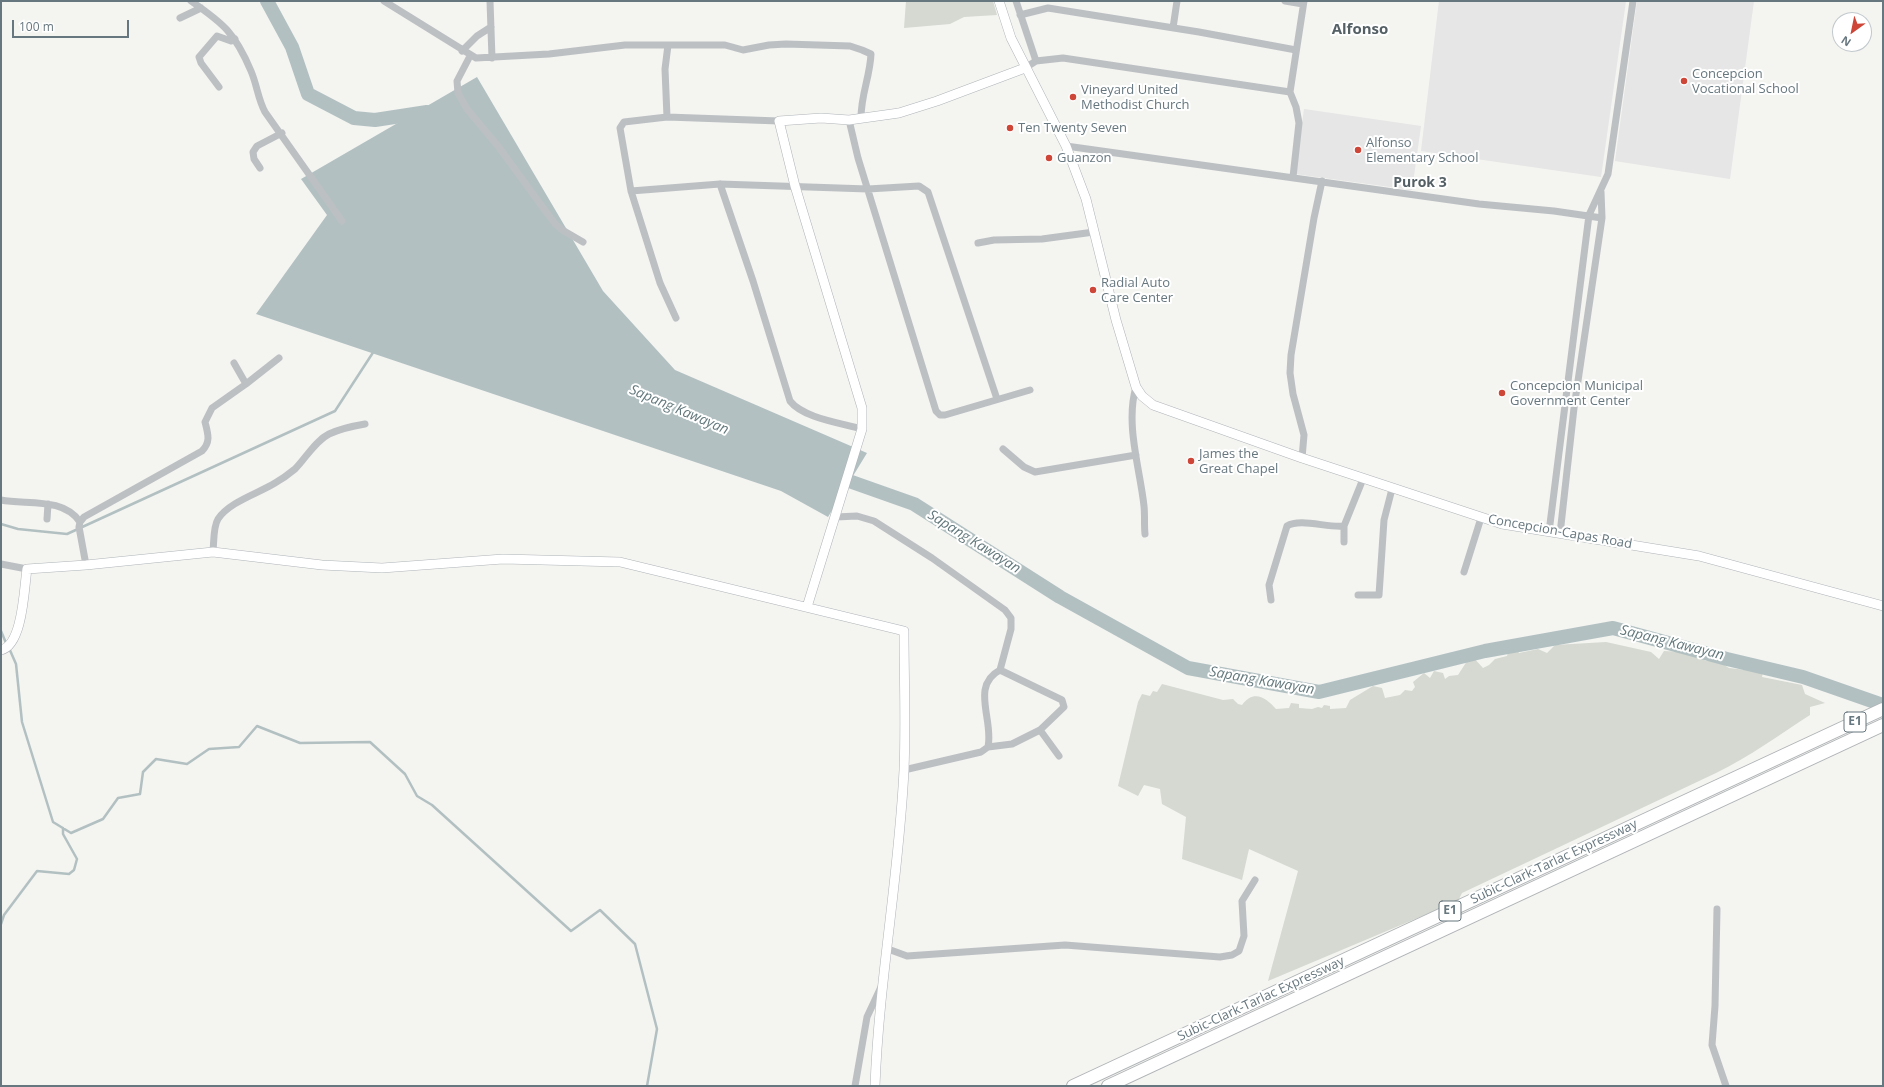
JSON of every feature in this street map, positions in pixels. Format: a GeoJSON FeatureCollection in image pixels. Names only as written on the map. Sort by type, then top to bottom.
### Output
{"type":"FeatureCollection","features":[{"type":"Feature","properties":{"kind":"highway","name":"Subic-Clark-Tarlac Expressway"},"geometry":{"type":"LineString","coordinates":[[1073,1086],[1883,709]]}},
{"type":"Feature","properties":{"kind":"highway","name":"Subic-Clark-Tarlac Expressway"},"geometry":{"type":"LineString","coordinates":[[1108,1086],[1883,725]]}},
{"type":"Feature","properties":{"kind":"street"},"geometry":{"type":"LineString","coordinates":[[191,1],[216,18],[229,30],[252,72],[259,101],[342,221]]}},
{"type":"Feature","properties":{"kind":"street"},"geometry":{"type":"LineString","coordinates":[[384,1],[462,52],[476,58],[549,54],[625,45],[726,45],[743,50],[769,45],[786,44],[850,46],[870,54],[870,68],[861,102],[861,118]]}},
{"type":"Feature","properties":{"kind":"street"},"geometry":{"type":"LineString","coordinates":[[490,1],[492,58]]}},
{"type":"Feature","properties":{"kind":"street"},"geometry":{"type":"LineString","coordinates":[[999,1],[1011,38],[1066,146],[1086,200],[1116,320],[1136,387],[1132,400],[1136,455],[1144,507],[1145,534]]}},
{"type":"Feature","properties":{"kind":"street"},"geometry":{"type":"LineString","coordinates":[[1016,1],[1036,61]]}},
{"type":"Feature","properties":{"kind":"street"},"geometry":{"type":"LineString","coordinates":[[1173,28],[1177,1]]}},
{"type":"Feature","properties":{"kind":"street"},"geometry":{"type":"LineString","coordinates":[[1286,1],[1303,2],[1290,92],[1296,107],[1299,123],[1293,177]]}},
{"type":"Feature","properties":{"kind":"street"},"geometry":{"type":"LineString","coordinates":[[1549,532],[1589,215],[1608,174],[1613,150],[1618,102],[1634,1]]}},
{"type":"Feature","properties":{"kind":"street"},"geometry":{"type":"LineString","coordinates":[[180,18],[201,8]]}},
{"type":"Feature","properties":{"kind":"street"},"geometry":{"type":"LineString","coordinates":[[1020,15],[1048,8],[1296,50]]}},
{"type":"Feature","properties":{"kind":"street"},"geometry":{"type":"LineString","coordinates":[[462,52],[477,36],[491,27]]}},
{"type":"Feature","properties":{"kind":"street"},"geometry":{"type":"LineString","coordinates":[[219,87],[201,64],[199,57],[217,36],[231,41],[235,39]]}},
{"type":"Feature","properties":{"kind":"street"},"geometry":{"type":"LineString","coordinates":[[667,117],[665,69],[668,45]]}},
{"type":"Feature","properties":{"kind":"street"},"geometry":{"type":"LineString","coordinates":[[470,56],[457,81],[458,94],[467,109],[498,146],[555,224],[583,242]]}},
{"type":"Feature","properties":{"kind":"street"},"geometry":{"type":"LineString","coordinates":[[676,318],[660,283],[631,191],[620,128],[624,122],[667,117],[779,121],[821,118],[849,120],[899,113],[937,101],[1025,68],[1036,61],[1063,58],[1290,92]]}},
{"type":"Feature","properties":{"kind":"street"},"geometry":{"type":"LineString","coordinates":[[849,120],[858,158],[936,411],[940,415],[945,415],[1030,390]]}},
{"type":"Feature","properties":{"kind":"street"},"geometry":{"type":"LineString","coordinates":[[779,121],[795,186],[862,408],[862,429],[807,607]]}},
{"type":"Feature","properties":{"kind":"street"},"geometry":{"type":"LineString","coordinates":[[260,168],[254,159],[253,152],[257,146],[282,133]]}},
{"type":"Feature","properties":{"kind":"street"},"geometry":{"type":"LineString","coordinates":[[1066,146],[1479,204],[1589,215],[1602,218]]}},
{"type":"Feature","properties":{"kind":"street"},"geometry":{"type":"LineString","coordinates":[[1302,458],[1304,435],[1293,394],[1290,373],[1291,356],[1314,218],[1322,181]]}},
{"type":"Feature","properties":{"kind":"street"},"geometry":{"type":"LineString","coordinates":[[631,191],[720,184],[868,189],[919,186],[928,192],[997,399]]}},
{"type":"Feature","properties":{"kind":"street"},"geometry":{"type":"LineString","coordinates":[[720,184],[753,281],[790,401],[793,405],[812,416],[862,429]]}},
{"type":"Feature","properties":{"kind":"street"},"geometry":{"type":"LineString","coordinates":[[1560,534],[1574,408],[1602,218],[1601,190]]}},
{"type":"Feature","properties":{"kind":"street"},"geometry":{"type":"LineString","coordinates":[[978,243],[994,240],[1042,239],[1094,232]]}},
{"type":"Feature","properties":{"kind":"street"},"geometry":{"type":"LineString","coordinates":[[86,565],[79,527],[80,522],[84,517],[202,451],[208,445],[209,438],[205,422],[207,415],[212,408],[279,358]]}},
{"type":"Feature","properties":{"kind":"street"},"geometry":{"type":"LineString","coordinates":[[234,363],[246,384]]}},
{"type":"Feature","properties":{"kind":"street","name":"Concepcion-Capas Road"},"geometry":{"type":"LineString","coordinates":[[1136,387],[1142,396],[1153,405],[1165,410],[1392,489],[1481,518],[1502,524],[1699,556],[1883,606]]}},
{"type":"Feature","properties":{"kind":"street"},"geometry":{"type":"LineString","coordinates":[[213,552],[216,525],[218,519],[224,513],[247,497],[275,483],[290,472],[330,434],[351,426],[365,424]]}},
{"type":"Feature","properties":{"kind":"street"},"geometry":{"type":"LineString","coordinates":[[1003,449],[1024,467],[1035,472],[1136,455]]}},
{"type":"Feature","properties":{"kind":"street"},"geometry":{"type":"LineString","coordinates":[[1344,542],[1344,526],[1363,478]]}},
{"type":"Feature","properties":{"kind":"street"},"geometry":{"type":"LineString","coordinates":[[1358,595],[1379,595],[1384,520],[1392,489]]}},
{"type":"Feature","properties":{"kind":"street"},"geometry":{"type":"LineString","coordinates":[[1,500],[16,503],[48,504],[75,515],[80,522]]}},
{"type":"Feature","properties":{"kind":"street"},"geometry":{"type":"LineString","coordinates":[[48,504],[48,519]]}},
{"type":"Feature","properties":{"kind":"street"},"geometry":{"type":"LineString","coordinates":[[837,512],[874,521],[932,558],[1005,610],[1011,618],[1010,629],[1000,670],[992,674],[987,682],[984,693],[991,736],[988,747]]}},
{"type":"Feature","properties":{"kind":"street"},"geometry":{"type":"LineString","coordinates":[[1464,572],[1481,518]]}},
{"type":"Feature","properties":{"kind":"street"},"geometry":{"type":"LineString","coordinates":[[1271,600],[1269,585],[1287,526],[1298,523],[1337,527],[1344,526]]}},
{"type":"Feature","properties":{"kind":"street"},"geometry":{"type":"LineString","coordinates":[[1,564],[27,569],[86,565],[213,552],[322,565],[382,568],[504,559],[620,562],[904,631],[904,770],[888,949],[882,985],[875,1086]]}},
{"type":"Feature","properties":{"kind":"street"},"geometry":{"type":"LineString","coordinates":[[1,650],[5,649],[13,642],[18,632],[27,569]]}},
{"type":"Feature","properties":{"kind":"street"},"geometry":{"type":"LineString","coordinates":[[904,770],[981,752],[988,747],[1012,744],[1040,730],[1064,707],[1062,700],[1000,670]]}},
{"type":"Feature","properties":{"kind":"street"},"geometry":{"type":"LineString","coordinates":[[1040,730],[1059,756]]}},
{"type":"Feature","properties":{"kind":"street"},"geometry":{"type":"LineString","coordinates":[[888,949],[907,956],[1065,945],[1220,958],[1232,955],[1239,950],[1244,936],[1242,901],[1255,880]]}},
{"type":"Feature","properties":{"kind":"street"},"geometry":{"type":"LineString","coordinates":[[1716,909],[1715,1006],[1712,1045],[1726,1086]]}},
{"type":"Feature","properties":{"kind":"street"},"geometry":{"type":"LineString","coordinates":[[855,1086],[867,1017],[882,985]]}},
{"type":"Feature","properties":{"kind":"shaded area"},"geometry":{"type":"Polygon","coordinates":[[[906,1],[993,1],[997,15],[964,17],[950,24],[904,28],[906,1]]]}},
{"type":"Feature","properties":{"kind":"shaded area"},"geometry":{"type":"Polygon","coordinates":[[[1439,1],[1626,1],[1601,177],[1421,151],[1439,1]]]}},
{"type":"Feature","properties":{"kind":"shaded area","name":"Concepcion Vocational School"},"geometry":{"type":"Polygon","coordinates":[[[1637,1],[1754,1],[1730,179],[1615,161],[1637,1]]]}},
{"type":"Feature","properties":{"kind":"shaded area","name":"Alfonso Elementary School"},"geometry":{"type":"Polygon","coordinates":[[[1304,109],[1421,126],[1412,190],[1295,174],[1304,109]]]}},
{"type":"Feature","properties":{"kind":"shaded area"},"geometry":{"type":"Polygon","coordinates":[[[1606,642],[1651,652],[1659,659],[1664,651],[1683,652],[1693,656],[1696,654],[1700,655],[1700,658],[1706,661],[1713,658],[1729,668],[1763,672],[1762,677],[1802,685],[1805,694],[1825,703],[1810,707],[1810,715],[1752,753],[1716,773],[1462,893],[1458,901],[1268,981],[1298,871],[1249,849],[1242,880],[1182,859],[1186,817],[1162,804],[1160,789],[1144,785],[1138,796],[1118,786],[1138,702],[1142,694],[1150,696],[1153,691],[1157,692],[1162,684],[1223,700],[1233,699],[1238,704],[1242,705],[1246,700],[1255,696],[1268,701],[1276,709],[1289,708],[1291,703],[1299,704],[1299,708],[1322,708],[1324,705],[1330,706],[1330,709],[1346,708],[1350,700],[1373,686],[1382,688],[1385,698],[1400,695],[1405,690],[1412,691],[1415,687],[1413,682],[1424,673],[1430,678],[1434,671],[1443,673],[1445,679],[1449,676],[1458,675],[1469,658],[1472,656],[1483,668],[1495,659],[1507,656],[1509,649],[1516,648],[1519,653],[1538,649],[1547,653],[1555,645],[1606,642]]]}},
{"type":"Feature","properties":{"kind":"water"},"geometry":{"type":"Polygon","coordinates":[[[477,77],[603,291],[675,370],[867,453],[828,517],[781,491],[256,314],[327,215],[301,179],[477,77]]]}},
{"type":"Feature","properties":{"kind":"waterway","name":"Sapang Kawayan"},"geometry":{"type":"LineString","coordinates":[[267,1],[292,47],[308,94],[354,118],[375,120],[427,112],[432,115]]}},
{"type":"Feature","properties":{"kind":"waterway"},"geometry":{"type":"LineString","coordinates":[[1,524],[18,529],[67,534],[335,411],[374,351]]}},
{"type":"Feature","properties":{"kind":"waterway","name":"Sapang Kawayan"},"geometry":{"type":"LineString","coordinates":[[832,475],[914,504],[1060,597],[1188,668],[1319,692],[1485,651],[1613,628],[1727,659],[1803,677],[1883,705]]}},
{"type":"Feature","properties":{"kind":"waterway"},"geometry":{"type":"LineString","coordinates":[[1,631],[6,643]]}},
{"type":"Feature","properties":{"kind":"waterway"},"geometry":{"type":"LineString","coordinates":[[9,648],[16,664],[22,722],[53,822],[71,833],[103,819],[118,798],[140,794],[143,772],[156,759],[187,764],[209,749],[239,747],[257,726],[300,743],[370,742],[405,774],[417,796],[432,805],[571,931],[600,910],[635,944],[657,1029],[647,1086]]}},
{"type":"Feature","properties":{"kind":"waterway"},"geometry":{"type":"LineString","coordinates":[[1,924],[4,915],[37,871],[69,874],[74,870],[77,859],[63,834],[63,828]]}},
{"type":"Feature","properties":{"kind":"place","name":"Concepcion Vocational School"},"geometry":{"type":"Point","coordinates":[1684,81]}},
{"type":"Feature","properties":{"kind":"place","name":"Vineyard United Methodist Church"},"geometry":{"type":"Point","coordinates":[1073,97]}},
{"type":"Feature","properties":{"kind":"place","name":"Ten Twenty Seven"},"geometry":{"type":"Point","coordinates":[1010,128]}},
{"type":"Feature","properties":{"kind":"place","name":"Alfonso Elementary School"},"geometry":{"type":"Point","coordinates":[1358,150]}},
{"type":"Feature","properties":{"kind":"place","name":"Guanzon"},"geometry":{"type":"Point","coordinates":[1049,158]}},
{"type":"Feature","properties":{"kind":"place","name":"Radial Auto Care Center"},"geometry":{"type":"Point","coordinates":[1093,290]}},
{"type":"Feature","properties":{"kind":"place","name":"Concepcion Municipal Government Center"},"geometry":{"type":"Point","coordinates":[1502,393]}},
{"type":"Feature","properties":{"kind":"place","name":"James the Great Chapel"},"geometry":{"type":"Point","coordinates":[1191,461]}},
{"type":"Feature","properties":{"kind":"district","name":"Alfonso"},"geometry":{"type":"Point","coordinates":[1360,30]}},
{"type":"Feature","properties":{"kind":"district","name":"Purok 3"},"geometry":{"type":"Point","coordinates":[1420,183]}}]}
